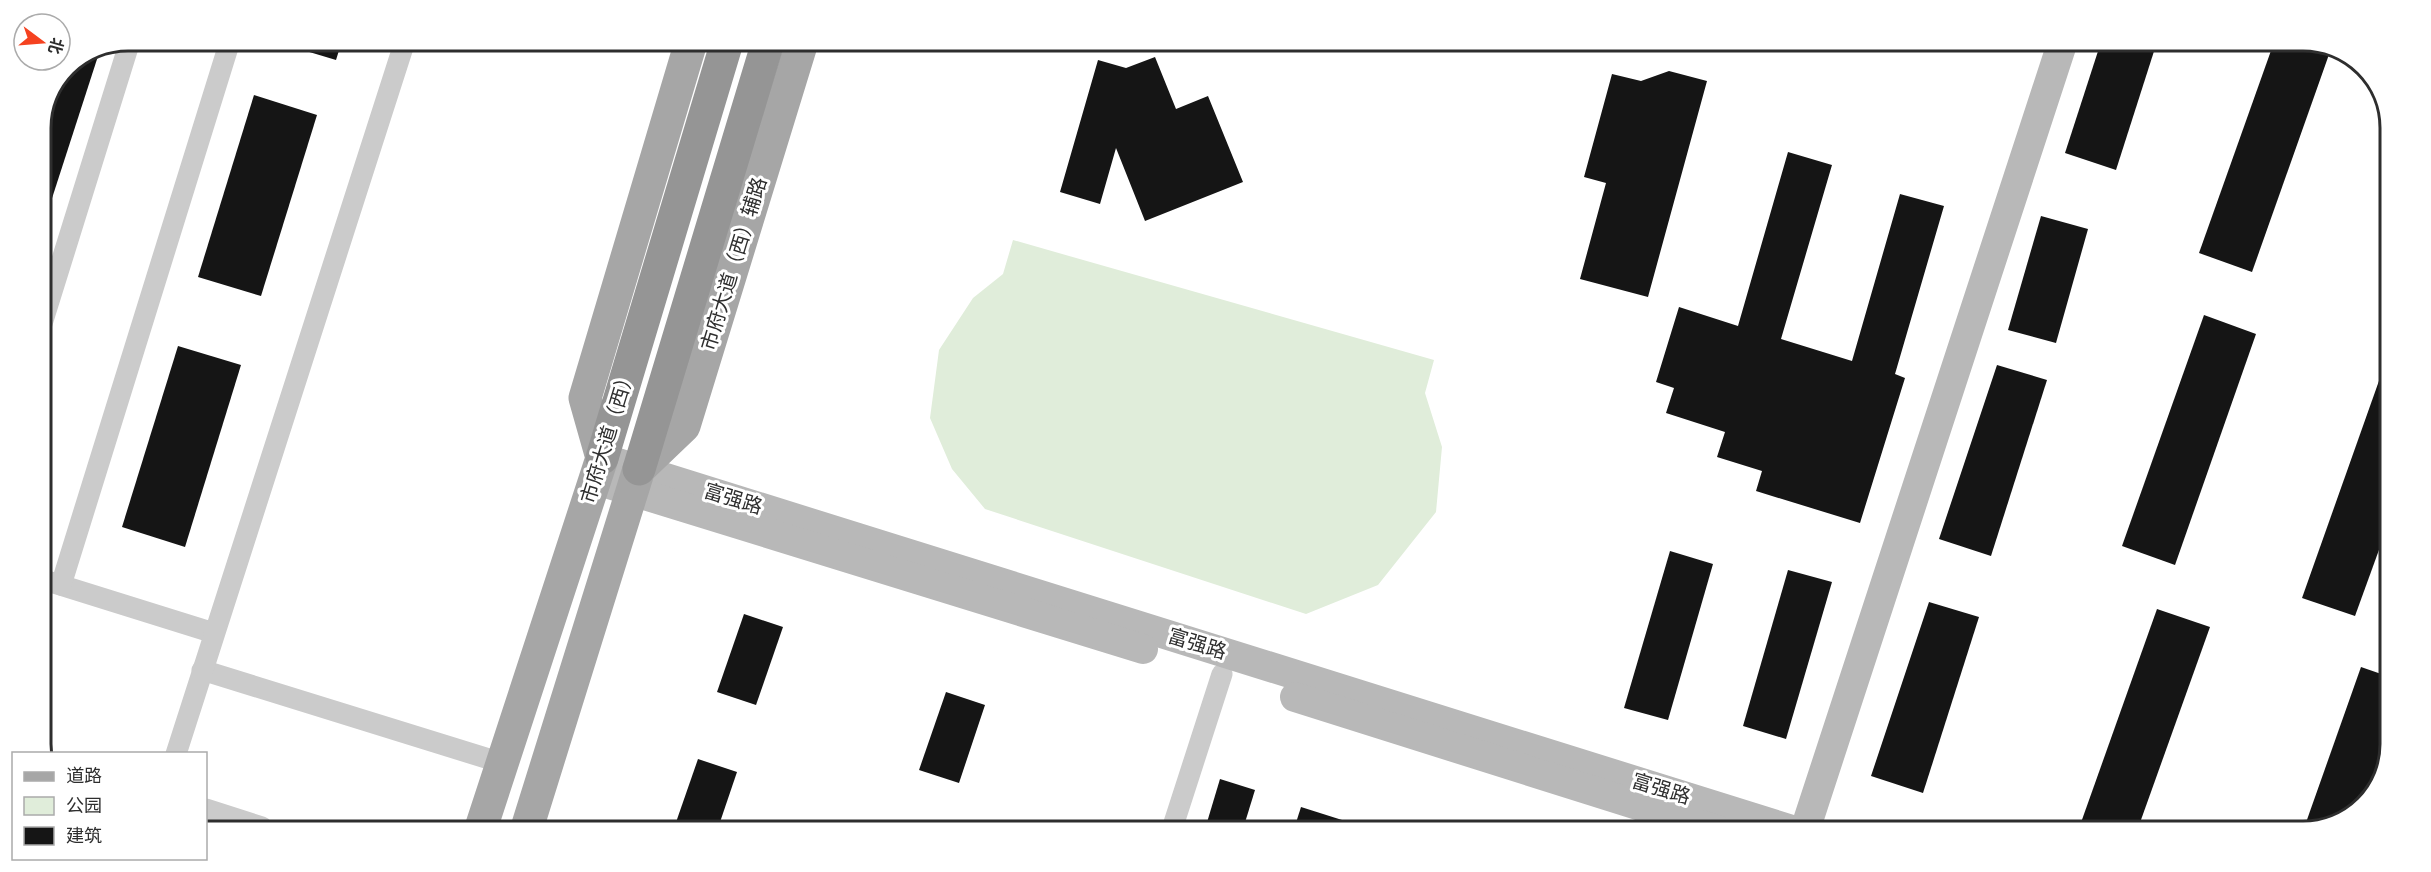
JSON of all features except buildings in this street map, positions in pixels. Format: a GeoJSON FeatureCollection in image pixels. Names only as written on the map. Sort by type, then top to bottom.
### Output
{"type":"FeatureCollection","features":[{"type":"Feature","properties":{"kind":"highway","name":"市府大道（西）"},"geometry":{"type":"LineString","coordinates":[[599,469],[724,51]]}},
{"type":"Feature","properties":{"kind":"highway","name":"市府大道（西）"},"geometry":{"type":"LineString","coordinates":[[636,480],[765,51]]}},
{"type":"Feature","properties":{"kind":"main road"},"geometry":{"type":"LineString","coordinates":[[599,469],[585,398],[688,51]]}},
{"type":"Feature","properties":{"kind":"main road","name":"市府大道（西）辅路"},"geometry":{"type":"LineString","coordinates":[[636,480],[684,426],[799,51]]}},
{"type":"Feature","properties":{"kind":"main road"},"geometry":{"type":"LineString","coordinates":[[1808,821],[2060,51]]}},
{"type":"Feature","properties":{"kind":"main road","name":"富强路"},"geometry":{"type":"LineString","coordinates":[[599,469],[1762,821]]}},
{"type":"Feature","properties":{"kind":"main road","name":"市府大道（西）"},"geometry":{"type":"LineString","coordinates":[[482,821],[599,469]]}},
{"type":"Feature","properties":{"kind":"main road","name":"富强路"},"geometry":{"type":"LineString","coordinates":[[636,480],[1222,674],[1688,821]]}},
{"type":"Feature","properties":{"kind":"main road","name":"市府大道（西）"},"geometry":{"type":"LineString","coordinates":[[528,821],[636,480]]}},
{"type":"Feature","properties":{"kind":"street"},"geometry":{"type":"LineString","coordinates":[[51,295],[127,51]]}},
{"type":"Feature","properties":{"kind":"street"},"geometry":{"type":"LineString","coordinates":[[214,633],[51,582],[227,51]]}},
{"type":"Feature","properties":{"kind":"street"},"geometry":{"type":"LineString","coordinates":[[176,752],[402,51]]}},
{"type":"Feature","properties":{"kind":"street"},"geometry":{"type":"LineString","coordinates":[[202,670],[502,763]]}},
{"type":"Feature","properties":{"kind":"street"},"geometry":{"type":"LineString","coordinates":[[1175,821],[1222,674]]}},
{"type":"Feature","properties":{"kind":"street"},"geometry":{"type":"LineString","coordinates":[[207,809],[243,821]]}},
{"type":"Feature","properties":{"kind":"green space"},"geometry":{"type":"Polygon","coordinates":[[[1013,240],[1434,360],[1425,393],[1442,447],[1436,512],[1378,585],[1306,614],[985,509],[952,469],[930,418],[939,350],[973,298],[1003,274],[1013,240]]]}}]}
